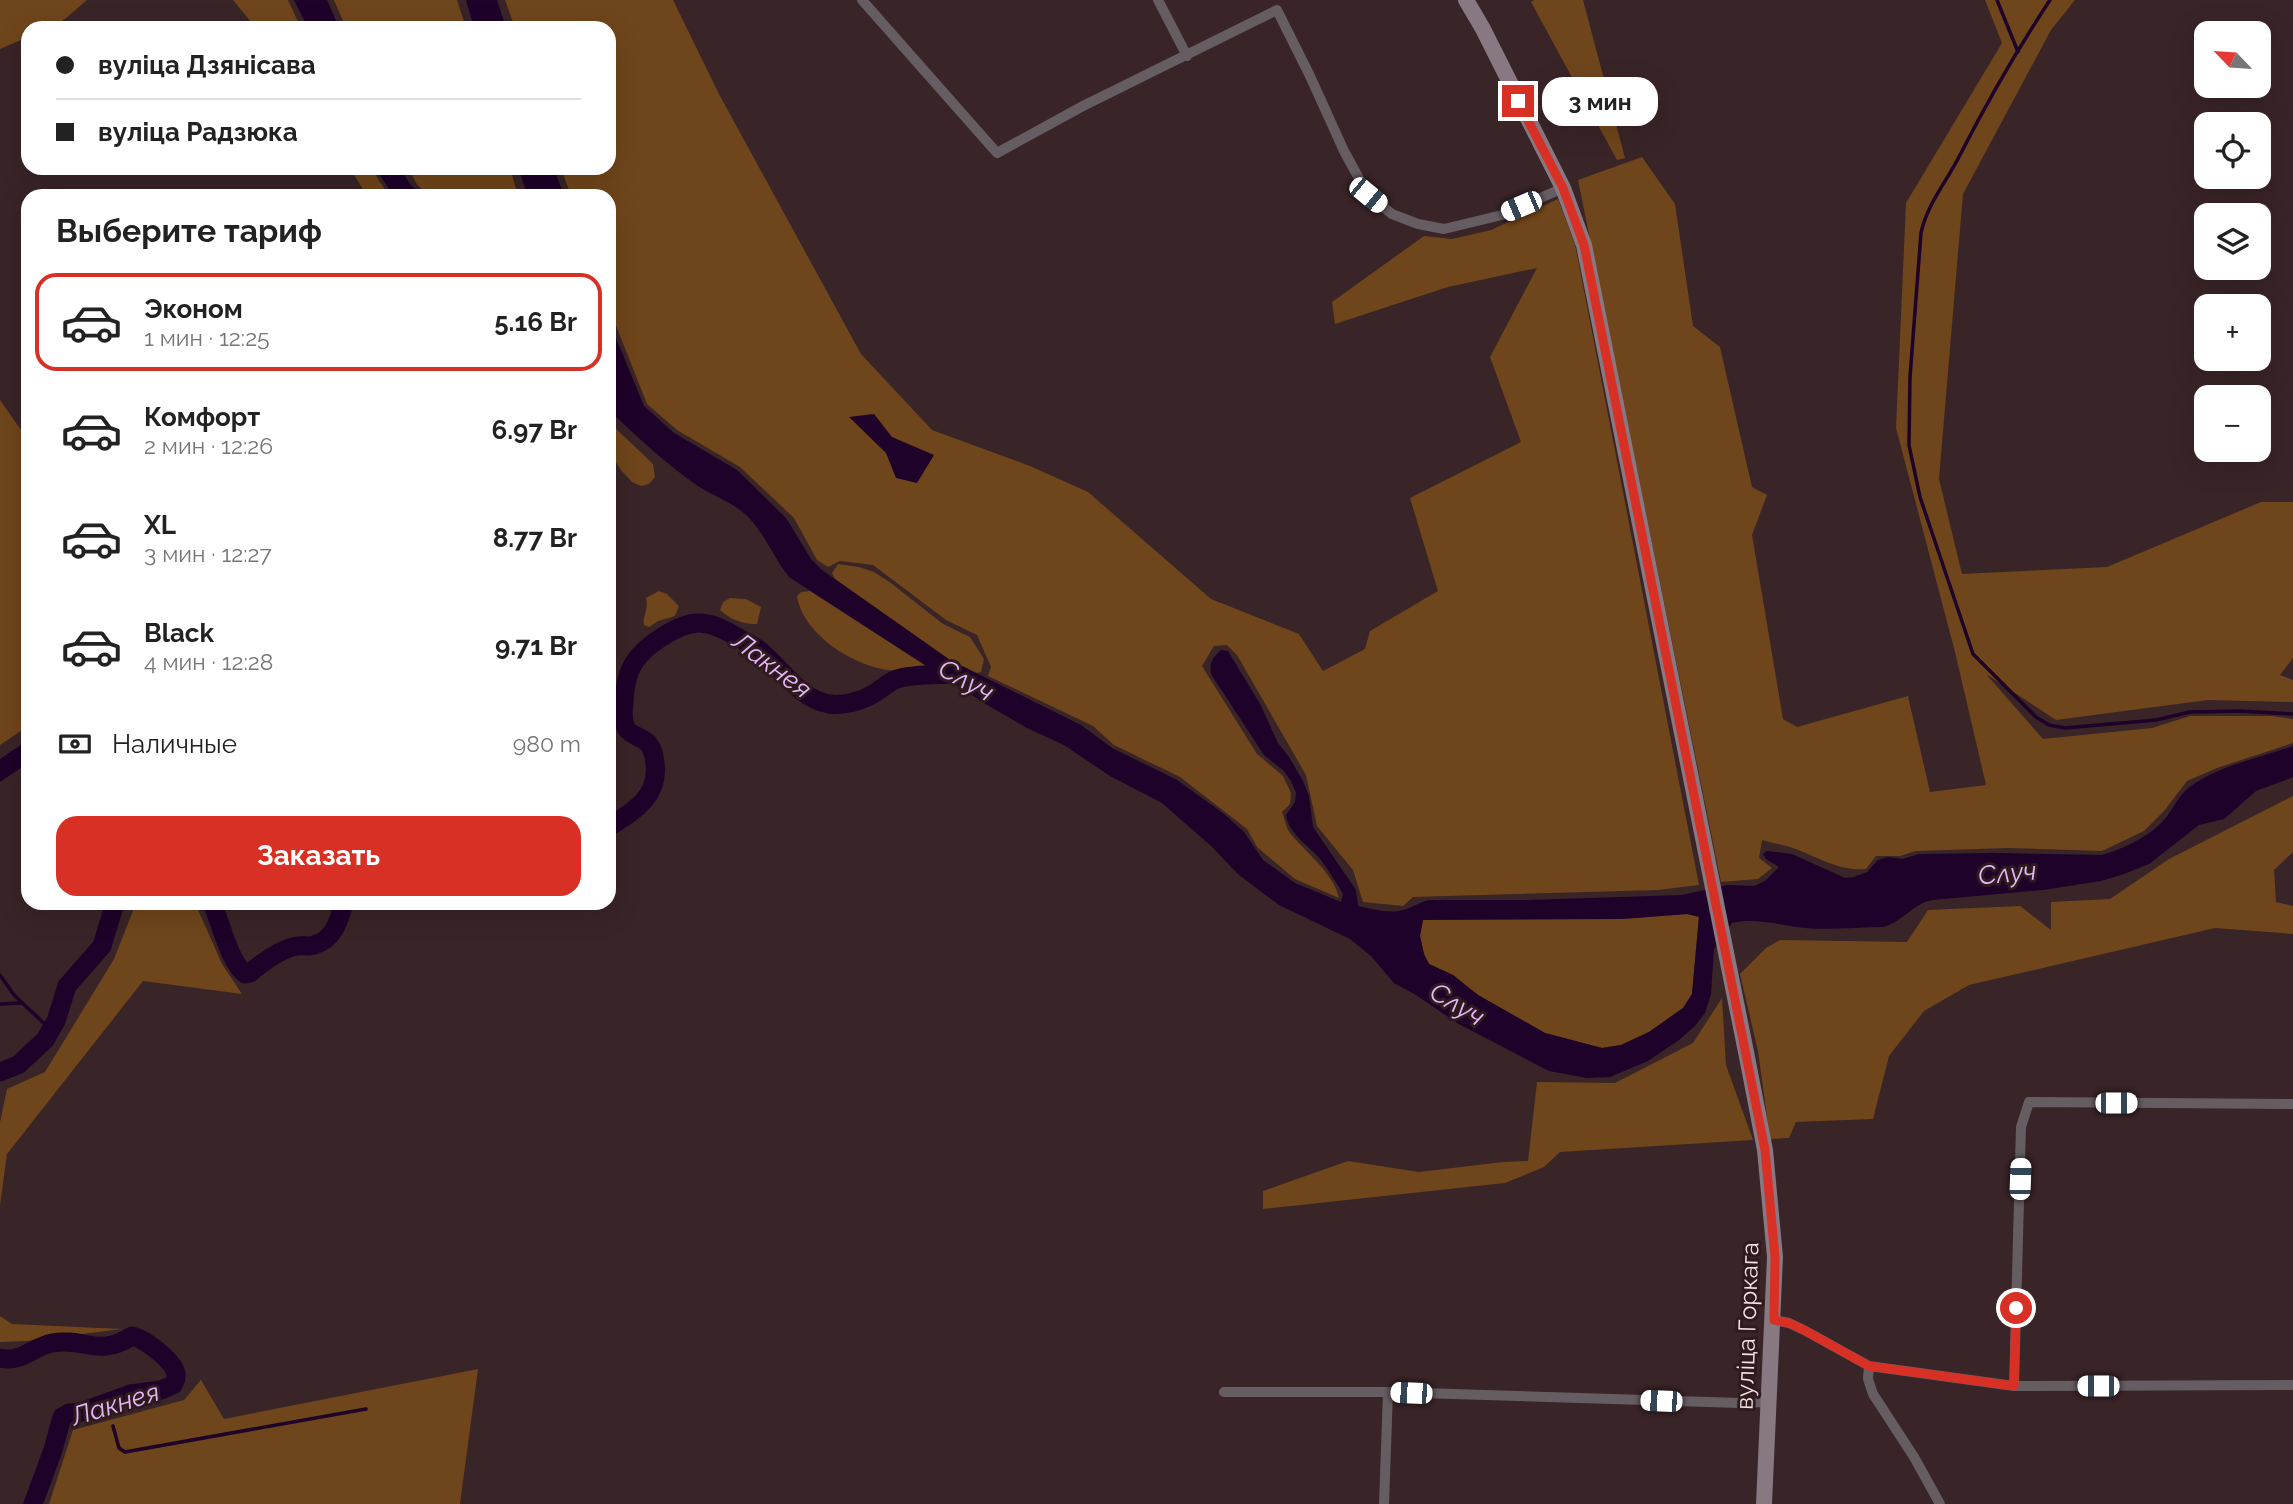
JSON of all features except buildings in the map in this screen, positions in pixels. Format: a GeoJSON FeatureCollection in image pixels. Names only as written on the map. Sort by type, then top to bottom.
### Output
{"type":"FeatureCollection","features":[{"type":"Feature","properties":{"kind":"main road","name":"вуліца Горкага"},"geometry":{"type":"LineString","coordinates":[[1466,0],[1563,188],[1584,245],[1739,1014],[1765,1150],[1775,1257],[1764,1504]]}},
{"type":"Feature","properties":{"kind":"street"},"geometry":{"type":"LineString","coordinates":[[862,0],[997,153],[1083,106],[1276,10],[1368,195],[1392,214],[1418,224],[1444,229],[1502,215],[1563,188]]}},
{"type":"Feature","properties":{"kind":"street"},"geometry":{"type":"LineString","coordinates":[[1158,0],[1187,56]]}},
{"type":"Feature","properties":{"kind":"street"},"geometry":{"type":"LineString","coordinates":[[2014,1386],[2021,1127],[2029,1102],[2293,1104]]}},
{"type":"Feature","properties":{"kind":"street"},"geometry":{"type":"LineString","coordinates":[[1774,1320],[1804,1330],[1869,1366],[2014,1386],[2293,1385]]}},
{"type":"Feature","properties":{"kind":"street"},"geometry":{"type":"LineString","coordinates":[[1869,1366],[1868,1379],[1873,1394],[1914,1457],[1940,1504]]}},
{"type":"Feature","properties":{"kind":"street"},"geometry":{"type":"LineString","coordinates":[[1224,1392],[1388,1392],[1767,1402]]}},
{"type":"Feature","properties":{"kind":"street"},"geometry":{"type":"LineString","coordinates":[[1384,1504],[1388,1392]]}},
{"type":"Feature","properties":{"kind":"shaded area"},"geometry":{"type":"Polygon","coordinates":[[[0,0],[87,0],[62,21],[21,21],[21,40],[0,49],[0,0]]]}},
{"type":"Feature","properties":{"kind":"shaded area"},"geometry":{"type":"Polygon","coordinates":[[[233,0],[288,0],[298,21],[250,21],[233,0]]]}},
{"type":"Feature","properties":{"kind":"shaded area"},"geometry":{"type":"Polygon","coordinates":[[[334,0],[457,0],[464,21],[343,21],[334,0]]]}},
{"type":"Feature","properties":{"kind":"shaded area"},"geometry":{"type":"Polygon","coordinates":[[[505,0],[673,0],[719,94],[861,354],[932,430],[1030,466],[1088,492],[1211,599],[1299,634],[1323,671],[1365,649],[1370,631],[1438,591],[1410,498],[1521,442],[1490,357],[1537,268],[1448,287],[1335,324],[1332,302],[1424,236],[1452,239],[1491,230],[1558,199],[1575,244],[1699,885],[1658,890],[1413,897],[1403,906],[1363,902],[1353,870],[1317,826],[1306,775],[1237,655],[1227,645],[1214,646],[1202,666],[1257,754],[1283,776],[1291,793],[1290,804],[1282,812],[1287,829],[1325,871],[1339,898],[1295,879],[1257,847],[1247,829],[1180,777],[1114,745],[1093,726],[988,676],[991,667],[977,635],[946,620],[873,565],[840,561],[828,567],[817,560],[794,518],[740,467],[677,430],[647,404],[616,326],[616,189],[568,189],[564,175],[616,175],[616,21],[512,21],[505,0]]]}},
{"type":"Feature","properties":{"kind":"shaded area"},"geometry":{"type":"Polygon","coordinates":[[[1583,0],[1625,158],[1617,160],[1531,2],[1583,0]]]}},
{"type":"Feature","properties":{"kind":"shaded area"},"geometry":{"type":"Polygon","coordinates":[[[1985,0],[2075,0],[2051,30],[1963,194],[1939,479],[1962,574],[2107,567],[2261,502],[2293,502],[2293,658],[2280,675],[2293,680],[2293,702],[2208,700],[2056,720],[1986,674],[2043,739],[2152,728],[2190,716],[2272,716],[2293,719],[2293,743],[2217,768],[2187,781],[2164,811],[2144,831],[2102,851],[2008,848],[1916,851],[1900,856],[1876,856],[1866,869],[1856,869],[1762,840],[1759,858],[1772,868],[1758,879],[1721,882],[1578,180],[1642,157],[1675,204],[1693,326],[1720,347],[1752,487],[1767,495],[1752,535],[1783,719],[1797,727],[1908,696],[1930,792],[1986,785],[1955,652],[1896,428],[1906,203],[2002,43],[1985,0]]]}},
{"type":"Feature","properties":{"kind":"shaded area"},"geometry":{"type":"Polygon","coordinates":[[[354,175],[376,175],[384,189],[363,189],[354,175]]]}},
{"type":"Feature","properties":{"kind":"shaded area"},"geometry":{"type":"Polygon","coordinates":[[[412,175],[512,175],[516,189],[422,189],[412,175]]]}},
{"type":"Feature","properties":{"kind":"shaded area"},"geometry":{"type":"Polygon","coordinates":[[[0,400],[21,430],[21,731],[0,745],[0,400]]]}},
{"type":"Feature","properties":{"kind":"shaded area"},"geometry":{"type":"Polygon","coordinates":[[[616,429],[653,464],[655,477],[649,484],[641,486],[632,482],[616,462],[616,429]]]}},
{"type":"Feature","properties":{"kind":"shaded area"},"geometry":{"type":"Polygon","coordinates":[[[838,564],[874,572],[943,624],[970,637],[984,659],[981,672],[976,673],[950,660],[835,579],[832,573],[838,564]]]}},
{"type":"Feature","properties":{"kind":"shaded area"},"geometry":{"type":"Polygon","coordinates":[[[659,591],[667,594],[679,606],[675,616],[649,627],[644,625],[646,598],[659,591]]]}},
{"type":"Feature","properties":{"kind":"shaded area"},"geometry":{"type":"Polygon","coordinates":[[[810,591],[926,666],[908,671],[889,670],[848,656],[814,630],[803,613],[797,596],[801,592],[810,591]]]}},
{"type":"Feature","properties":{"kind":"shaded area"},"geometry":{"type":"Polygon","coordinates":[[[730,598],[746,599],[761,607],[757,624],[737,621],[720,610],[723,602],[730,598]]]}},
{"type":"Feature","properties":{"kind":"shaded area"},"geometry":{"type":"Polygon","coordinates":[[[2293,796],[2293,852],[2274,870],[2276,902],[2293,906],[2293,934],[2215,928],[1969,985],[1924,1011],[1889,1056],[1873,1119],[1796,1122],[1789,1138],[1770,1139],[1758,1051],[1740,974],[1766,948],[1780,940],[1907,942],[1928,910],[2020,906],[2051,930],[2051,902],[2110,899],[2169,859],[2293,796]]]}},
{"type":"Feature","properties":{"kind":"shaded area"},"geometry":{"type":"Polygon","coordinates":[[[133,910],[198,910],[222,964],[242,994],[143,981],[7,1154],[0,1205],[0,1122],[7,1089],[45,1072],[114,959],[133,910]]]}},
{"type":"Feature","properties":{"kind":"shaded area"},"geometry":{"type":"Polygon","coordinates":[[[1687,914],[1699,916],[1692,994],[1683,1008],[1649,1032],[1621,1045],[1602,1048],[1545,1033],[1478,995],[1453,975],[1429,964],[1420,936],[1423,919],[1622,919],[1687,914]]]}},
{"type":"Feature","properties":{"kind":"shaded area"},"geometry":{"type":"Polygon","coordinates":[[[1722,998],[1726,1065],[1753,1140],[1560,1152],[1544,1167],[1505,1183],[1263,1209],[1263,1191],[1348,1161],[1419,1172],[1528,1161],[1537,1082],[1615,1083],[1693,1043],[1722,998]]]}},
{"type":"Feature","properties":{"kind":"shaded area"},"geometry":{"type":"Polygon","coordinates":[[[0,1316],[12,1324],[122,1329],[0,1342],[0,1316]]]}},
{"type":"Feature","properties":{"kind":"shaded area"},"geometry":{"type":"Polygon","coordinates":[[[478,1369],[460,1504],[49,1504],[73,1430],[184,1400],[201,1380],[224,1419],[478,1369]]]}},
{"type":"Feature","properties":{"kind":"water"},"geometry":{"type":"Polygon","coordinates":[[[294,0],[327,0],[336,21],[304,21],[294,0]]]}},
{"type":"Feature","properties":{"kind":"water"},"geometry":{"type":"Polygon","coordinates":[[[466,0],[497,0],[504,21],[472,21],[466,0]]]}},
{"type":"Feature","properties":{"kind":"water"},"geometry":{"type":"Polygon","coordinates":[[[380,175],[404,175],[415,189],[389,189],[380,175]]]}},
{"type":"Feature","properties":{"kind":"water"},"geometry":{"type":"Polygon","coordinates":[[[520,175],[556,175],[562,189],[526,189],[520,175]]]}},
{"type":"Feature","properties":{"kind":"water","name":"Случ"},"geometry":{"type":"Polygon","coordinates":[[[616,338],[644,406],[674,433],[737,470],[786,518],[811,559],[822,570],[950,660],[1081,725],[1112,748],[1177,780],[1244,832],[1263,860],[1295,883],[1341,902],[1343,894],[1330,872],[1295,834],[1288,822],[1286,815],[1295,802],[1296,793],[1291,781],[1284,771],[1264,755],[1211,674],[1212,660],[1221,650],[1228,651],[1260,704],[1278,743],[1303,781],[1309,796],[1313,827],[1356,890],[1358,906],[1380,911],[1403,910],[1429,900],[1682,895],[1727,885],[1754,886],[1765,881],[1779,867],[1766,859],[1763,854],[1767,851],[1792,854],[1845,878],[1867,872],[1878,860],[1888,857],[1902,859],[1919,854],[2102,855],[2144,837],[2164,820],[2187,790],[2227,767],[2293,746],[2293,777],[2256,791],[2224,819],[2199,825],[2149,864],[2101,881],[2043,890],[1932,900],[1883,927],[1817,929],[1756,921],[1732,923],[1714,949],[1711,994],[1705,1013],[1679,1040],[1648,1061],[1610,1077],[1587,1078],[1549,1071],[1457,1023],[1394,983],[1371,956],[1350,939],[1279,905],[1239,875],[1162,803],[1110,776],[1064,745],[1027,728],[984,703],[789,577],[746,515],[701,488],[650,448],[616,416],[616,338]],[[1687,914],[1622,919],[1423,920],[1420,936],[1429,964],[1453,975],[1478,995],[1545,1033],[1602,1048],[1621,1045],[1649,1032],[1683,1008],[1692,994],[1699,917],[1687,914]]]}},
{"type":"Feature","properties":{"kind":"water"},"geometry":{"type":"Polygon","coordinates":[[[874,414],[892,437],[934,455],[917,483],[896,478],[886,453],[849,417],[874,414]]]}},
{"type":"Feature","properties":{"kind":"water"},"geometry":{"type":"Polygon","coordinates":[[[21,745],[21,768],[0,782],[0,759],[21,745]]]}},
{"type":"Feature","properties":{"kind":"waterway"},"geometry":{"type":"LineString","coordinates":[[1997,0],[2018,52]]}},
{"type":"Feature","properties":{"kind":"waterway"},"geometry":{"type":"LineString","coordinates":[[2050,0],[1981,115],[1933,202],[1921,233],[1910,377],[1909,445],[1920,497],[1973,654],[2036,717],[2049,725],[2065,728],[2156,720],[2190,712],[2293,714]]}},
{"type":"Feature","properties":{"kind":"waterway","name":"Лакнея"},"geometry":{"type":"LineString","coordinates":[[616,822],[643,802],[649,794],[655,775],[655,760],[651,748],[646,741],[628,731],[624,722],[629,672],[645,650],[681,627],[698,623],[725,630],[758,649],[799,689],[818,701],[829,704],[859,701],[903,677],[950,674]]}},
{"type":"Feature","properties":{"kind":"waterway","name":"Лакнея"},"geometry":{"type":"LineString","coordinates":[[0,1072],[18,1065],[45,1040],[56,1021],[67,986],[102,946],[113,910]]}},
{"type":"Feature","properties":{"kind":"waterway","name":"Лакнея"},"geometry":{"type":"LineString","coordinates":[[215,910],[234,960],[245,974],[284,950],[297,946],[312,946],[326,939],[335,928],[342,910]]}},
{"type":"Feature","properties":{"kind":"waterway"},"geometry":{"type":"LineString","coordinates":[[0,975],[14,995],[51,1030]]}},
{"type":"Feature","properties":{"kind":"waterway"},"geometry":{"type":"LineString","coordinates":[[0,1004],[22,1003]]}},
{"type":"Feature","properties":{"kind":"waterway","name":"Лакнея"},"geometry":{"type":"LineString","coordinates":[[0,1358],[21,1357],[52,1343],[74,1342],[110,1346],[132,1336],[158,1351],[176,1374],[173,1385],[161,1390],[131,1394],[62,1417],[33,1504]]}},
{"type":"Feature","properties":{"kind":"waterway"},"geometry":{"type":"LineString","coordinates":[[113,1426],[119,1448],[125,1452],[366,1409]]}},
{"type":"Feature","properties":{"kind":"route"},"geometry":{"type":"LineString","coordinates":[[1518,101],[1563,188],[1584,245],[1765,1150],[1775,1257],[1774,1320],[1804,1330],[1869,1366],[2014,1386],[2016,1308]]}}]}
